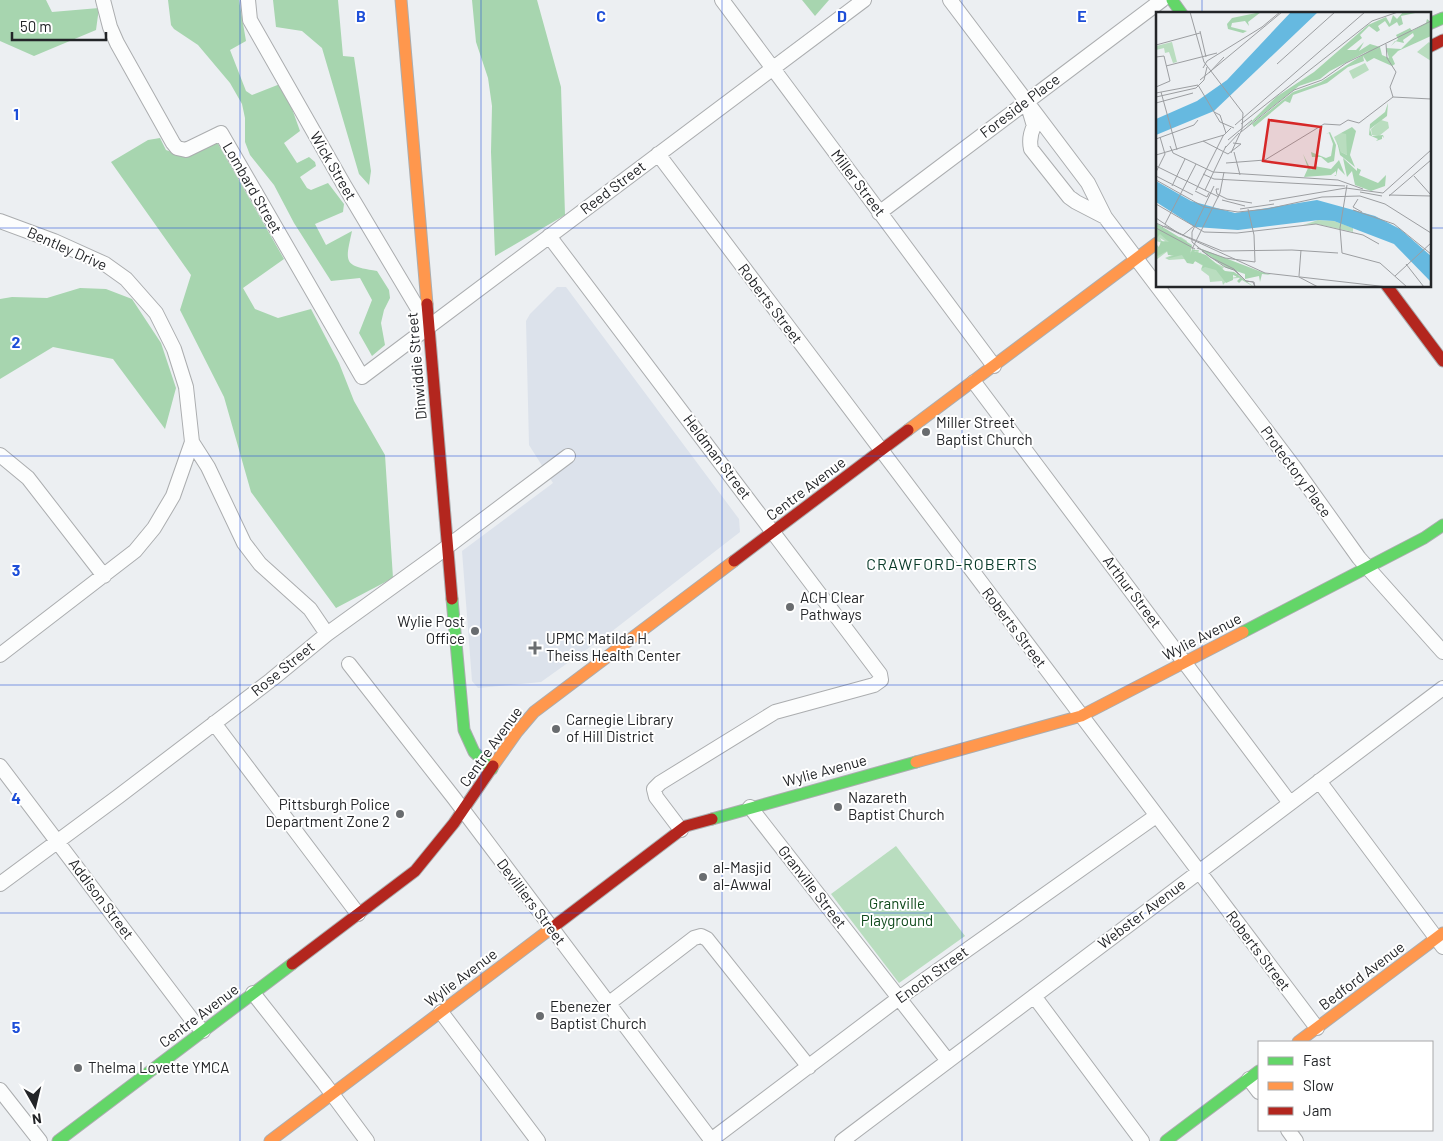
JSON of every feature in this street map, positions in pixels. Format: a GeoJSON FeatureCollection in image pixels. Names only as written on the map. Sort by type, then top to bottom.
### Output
{"type":"FeatureCollection","features":[{"type":"Feature","properties":{"kind":"street","name":"Lombard Street"},"geometry":{"type":"LineString","coordinates":[[103,0],[110,27],[117,43],[177,148],[186,150],[221,133],[362,377]]}},
{"type":"Feature","properties":{"kind":"street","name":"Wick Street"},"geometry":{"type":"LineString","coordinates":[[248,0],[250,20],[344,185],[429,327]]}},
{"type":"Feature","properties":{"kind":"street","name":"Dinwiddie Street"},"geometry":{"type":"LineString","coordinates":[[402,0],[446,547],[464,730],[476,757],[492,769]]}},
{"type":"Feature","properties":{"kind":"street","name":"Miller Street"},"geometry":{"type":"LineString","coordinates":[[722,0],[994,366]]}},
{"type":"Feature","properties":{"kind":"street","name":"Reed Street"},"geometry":{"type":"LineString","coordinates":[[362,377],[864,0]]}},
{"type":"Feature","properties":{"kind":"street"},"geometry":{"type":"LineString","coordinates":[[950,0],[1092,188],[1105,217]]}},
{"type":"Feature","properties":{"kind":"street","name":"Foreside Place"},"geometry":{"type":"LineString","coordinates":[[880,213],[1162,0]]}},
{"type":"Feature","properties":{"kind":"street"},"geometry":{"type":"LineString","coordinates":[[1172,0],[1181,12]]}},
{"type":"Feature","properties":{"kind":"street"},"geometry":{"type":"LineString","coordinates":[[1430,24],[1443,18]]}},
{"type":"Feature","properties":{"kind":"street"},"geometry":{"type":"LineString","coordinates":[[1430,46],[1443,40]]}},
{"type":"Feature","properties":{"kind":"street"},"geometry":{"type":"LineString","coordinates":[[1026,101],[1034,126],[1030,143]]}},
{"type":"Feature","properties":{"kind":"street"},"geometry":{"type":"LineString","coordinates":[[1030,143],[1034,135],[1040,130],[1050,130]]}},
{"type":"Feature","properties":{"kind":"street","name":"Protectory Place"},"geometry":{"type":"LineString","coordinates":[[1030,143],[1032,149],[1069,197],[1105,217],[1156,285]]}},
{"type":"Feature","properties":{"kind":"street","name":"Roberts Street"},"geometry":{"type":"LineString","coordinates":[[658,154],[1317,1028]]}},
{"type":"Feature","properties":{"kind":"street"},"geometry":{"type":"LineString","coordinates":[[1076,202],[1086,201],[1090,198],[1092,188]]}},
{"type":"Feature","properties":{"kind":"street","name":"Bentley Drive"},"geometry":{"type":"LineString","coordinates":[[2,221],[54,241],[105,264],[126,279],[156,313],[174,349],[186,387],[192,442]]}},
{"type":"Feature","properties":{"kind":"street","name":"Heldman Street"},"geometry":{"type":"LineString","coordinates":[[550,236],[880,674],[881,680],[874,684],[775,712],[660,783],[654,789],[656,797],[681,830]]}},
{"type":"Feature","properties":{"kind":"street","name":"Centre Avenue"},"geometry":{"type":"LineString","coordinates":[[58,1141],[415,871],[463,811],[517,732],[534,712],[882,452],[1156,244]]}},
{"type":"Feature","properties":{"kind":"street","name":"Protectory Place"},"geometry":{"type":"LineString","coordinates":[[1159,288],[1294,467],[1359,558],[1443,652]]}},
{"type":"Feature","properties":{"kind":"street"},"geometry":{"type":"LineString","coordinates":[[1388,288],[1443,361]]}},
{"type":"Feature","properties":{"kind":"street","name":"Arthur Street"},"geometry":{"type":"LineString","coordinates":[[974,382],[1290,803]]}},
{"type":"Feature","properties":{"kind":"street"},"geometry":{"type":"LineString","coordinates":[[0,655],[135,551],[154,528],[173,496],[192,442]]}},
{"type":"Feature","properties":{"kind":"street"},"geometry":{"type":"LineString","coordinates":[[192,442],[208,467],[244,543],[260,564],[310,609],[327,634]]}},
{"type":"Feature","properties":{"kind":"street"},"geometry":{"type":"LineString","coordinates":[[0,455],[28,478],[104,576]]}},
{"type":"Feature","properties":{"kind":"street","name":"Rose Street"},"geometry":{"type":"LineString","coordinates":[[0,884],[214,724],[327,634],[568,456]]}},
{"type":"Feature","properties":{"kind":"street","name":"Wylie Avenue"},"geometry":{"type":"LineString","coordinates":[[270,1141],[686,826],[1081,716],[1368,568],[1424,538],[1443,525]]}},
{"type":"Feature","properties":{"kind":"street","name":"Devilliers Street"},"geometry":{"type":"LineString","coordinates":[[349,664],[463,811],[711,1141]]}},
{"type":"Feature","properties":{"kind":"street","name":"Webster Avenue"},"geometry":{"type":"LineString","coordinates":[[842,1141],[1443,688]]}},
{"type":"Feature","properties":{"kind":"street"},"geometry":{"type":"LineString","coordinates":[[214,724],[358,914]]}},
{"type":"Feature","properties":{"kind":"street","name":"Dinwiddie Street"},"geometry":{"type":"LineString","coordinates":[[463,756],[460,749],[464,730]]}},
{"type":"Feature","properties":{"kind":"street","name":"Addison Street"},"geometry":{"type":"LineString","coordinates":[[0,766],[202,1031]]}},
{"type":"Feature","properties":{"kind":"street"},"geometry":{"type":"LineString","coordinates":[[473,770],[484,780]]}},
{"type":"Feature","properties":{"kind":"street"},"geometry":{"type":"LineString","coordinates":[[1320,781],[1441,940]]}},
{"type":"Feature","properties":{"kind":"street","name":"Granville Street"},"geometry":{"type":"LineString","coordinates":[[750,807],[948,1061]]}},
{"type":"Feature","properties":{"kind":"street","name":"Enoch Street"},"geometry":{"type":"LineString","coordinates":[[711,1141],[899,998],[1156,816]]}},
{"type":"Feature","properties":{"kind":"street"},"geometry":{"type":"LineString","coordinates":[[608,1004],[694,938],[700,936],[707,939],[809,1067]]}},
{"type":"Feature","properties":{"kind":"street","name":"Bedford Avenue"},"geometry":{"type":"LineString","coordinates":[[1299,1041],[1441,940]]}},
{"type":"Feature","properties":{"kind":"street"},"geometry":{"type":"LineString","coordinates":[[253,993],[367,1141]]}},
{"type":"Feature","properties":{"kind":"street"},"geometry":{"type":"LineString","coordinates":[[1034,996],[1142,1141]]}},
{"type":"Feature","properties":{"kind":"street"},"geometry":{"type":"LineString","coordinates":[[441,1012],[538,1141]]}},
{"type":"Feature","properties":{"kind":"street"},"geometry":{"type":"LineString","coordinates":[[1166,1141],[1254,1075],[1258,1089]]}},
{"type":"Feature","properties":{"kind":"street"},"geometry":{"type":"LineString","coordinates":[[0,1090],[40,1141]]}},
{"type":"Feature","properties":{"kind":"shaded area"},"geometry":{"type":"Polygon","coordinates":[[[557,287],[566,287],[739,519],[740,532],[611,632],[541,682],[478,688],[472,681],[462,551],[553,483],[529,445],[526,321],[530,314],[557,287]]]}},
{"type":"Feature","properties":{"kind":"green space"},"geometry":{"type":"Polygon","coordinates":[[[0,0],[46,0],[52,12],[99,8],[96,30],[34,56],[0,41],[0,0]]]}},
{"type":"Feature","properties":{"kind":"green space"},"geometry":{"type":"Polygon","coordinates":[[[168,0],[239,0],[246,41],[230,50],[246,91],[252,95],[280,84],[290,103],[300,131],[284,143],[297,163],[309,157],[315,162],[316,166],[300,177],[307,188],[311,190],[328,183],[344,204],[343,212],[315,224],[326,245],[352,231],[348,250],[349,261],[352,265],[377,271],[389,290],[390,298],[384,310],[381,323],[385,345],[372,356],[359,333],[372,300],[360,278],[331,281],[294,223],[274,185],[250,155],[245,142],[245,118],[242,104],[230,83],[198,45],[171,25],[168,0]]]}},
{"type":"Feature","properties":{"kind":"green space"},"geometry":{"type":"Polygon","coordinates":[[[273,0],[338,0],[343,56],[354,57],[371,171],[369,185],[359,174],[322,48],[302,31],[276,27],[273,0]]]}},
{"type":"Feature","properties":{"kind":"green space"},"geometry":{"type":"Polygon","coordinates":[[[472,0],[537,0],[561,87],[565,215],[495,256],[491,152],[492,106],[488,78],[476,42],[472,0]]]}},
{"type":"Feature","properties":{"kind":"green space"},"geometry":{"type":"Polygon","coordinates":[[[802,0],[829,0],[815,16],[802,0]]]}},
{"type":"Feature","properties":{"kind":"green space"},"geometry":{"type":"Polygon","coordinates":[[[160,138],[166,150],[186,157],[217,142],[284,259],[243,288],[255,309],[278,318],[311,309],[339,363],[354,401],[385,455],[393,578],[336,608],[251,492],[224,397],[180,310],[191,275],[111,162],[148,140],[160,138]]]}},
{"type":"Feature","properties":{"kind":"green space"},"geometry":{"type":"Polygon","coordinates":[[[80,288],[106,289],[132,299],[161,343],[176,388],[165,429],[113,359],[53,347],[0,379],[0,299],[12,297],[47,298],[80,288]]]}},
{"type":"Feature","properties":{"kind":"green space","name":"Granville Playground"},"geometry":{"type":"Polygon","coordinates":[[[896,846],[965,936],[899,983],[831,894],[896,846]]]}},
{"type":"Feature","properties":{"kind":"traffic: fast"},"geometry":{"type":"LineString","coordinates":[[1172,0],[1181,12]]}},
{"type":"Feature","properties":{"kind":"traffic: fast"},"geometry":{"type":"LineString","coordinates":[[1430,24],[1443,18]]}},
{"type":"Feature","properties":{"kind":"traffic: fast"},"geometry":{"type":"LineString","coordinates":[[1243,632],[1424,538],[1443,525]]}},
{"type":"Feature","properties":{"kind":"traffic: fast"},"geometry":{"type":"LineString","coordinates":[[452,599],[464,730],[474,752],[492,769]]}},
{"type":"Feature","properties":{"kind":"traffic: fast"},"geometry":{"type":"LineString","coordinates":[[712,819],[916,762]]}},
{"type":"Feature","properties":{"kind":"traffic: fast"},"geometry":{"type":"LineString","coordinates":[[58,1141],[292,964]]}},
{"type":"Feature","properties":{"kind":"traffic: fast"},"geometry":{"type":"LineString","coordinates":[[1166,1141],[1258,1072]]}},
{"type":"Feature","properties":{"kind":"traffic: slow"},"geometry":{"type":"LineString","coordinates":[[401,0],[427,304]]}},
{"type":"Feature","properties":{"kind":"traffic: slow"},"geometry":{"type":"LineString","coordinates":[[908,430],[1156,244]]}},
{"type":"Feature","properties":{"kind":"traffic: slow"},"geometry":{"type":"LineString","coordinates":[[493,766],[534,712],[734,561]]}},
{"type":"Feature","properties":{"kind":"traffic: slow"},"geometry":{"type":"LineString","coordinates":[[916,762],[1081,716],[1243,632]]}},
{"type":"Feature","properties":{"kind":"traffic: slow"},"geometry":{"type":"LineString","coordinates":[[270,1141],[557,924]]}},
{"type":"Feature","properties":{"kind":"traffic: slow"},"geometry":{"type":"LineString","coordinates":[[1299,1041],[1443,933]]}},
{"type":"Feature","properties":{"kind":"traffic: jam"},"geometry":{"type":"LineString","coordinates":[[1430,46],[1443,40]]}},
{"type":"Feature","properties":{"kind":"traffic: jam"},"geometry":{"type":"LineString","coordinates":[[1388,288],[1443,361]]}},
{"type":"Feature","properties":{"kind":"traffic: jam"},"geometry":{"type":"LineString","coordinates":[[427,304],[452,599]]}},
{"type":"Feature","properties":{"kind":"traffic: jam"},"geometry":{"type":"LineString","coordinates":[[734,561],[908,430]]}},
{"type":"Feature","properties":{"kind":"traffic: jam"},"geometry":{"type":"LineString","coordinates":[[292,964],[415,871],[454,823],[493,766]]}},
{"type":"Feature","properties":{"kind":"traffic: jam"},"geometry":{"type":"LineString","coordinates":[[557,924],[686,826],[712,819]]}},
{"type":"Feature","properties":{"kind":"place","name":"Miller Street Baptist Church"},"geometry":{"type":"Point","coordinates":[926,432]}},
{"type":"Feature","properties":{"kind":"place","name":"ACH Clear Pathways"},"geometry":{"type":"Point","coordinates":[790,607]}},
{"type":"Feature","properties":{"kind":"place","name":"Wylie Post Office"},"geometry":{"type":"Point","coordinates":[475,631]}},
{"type":"Feature","properties":{"kind":"place","name":"UPMC Matilda H. Theiss Health Center"},"geometry":{"type":"Point","coordinates":[535,648]}},
{"type":"Feature","properties":{"kind":"place","name":"Carnegie Library of Hill District"},"geometry":{"type":"Point","coordinates":[556,729]}},
{"type":"Feature","properties":{"kind":"place","name":"Nazareth Baptist Church"},"geometry":{"type":"Point","coordinates":[838,807]}},
{"type":"Feature","properties":{"kind":"place","name":"Pittsburgh Police Department Zone 2"},"geometry":{"type":"Point","coordinates":[400,814]}},
{"type":"Feature","properties":{"kind":"place","name":"al-Masjid al-Awwal"},"geometry":{"type":"Point","coordinates":[703,877]}},
{"type":"Feature","properties":{"kind":"place","name":"Ebenezer Baptist Church"},"geometry":{"type":"Point","coordinates":[540,1016]}},
{"type":"Feature","properties":{"kind":"place","name":"Thelma Lovette YMCA"},"geometry":{"type":"Point","coordinates":[78,1068]}},
{"type":"Feature","properties":{"kind":"district","name":"CRAWFORD-ROBERTS"},"geometry":{"type":"Point","coordinates":[952,564]}}]}
